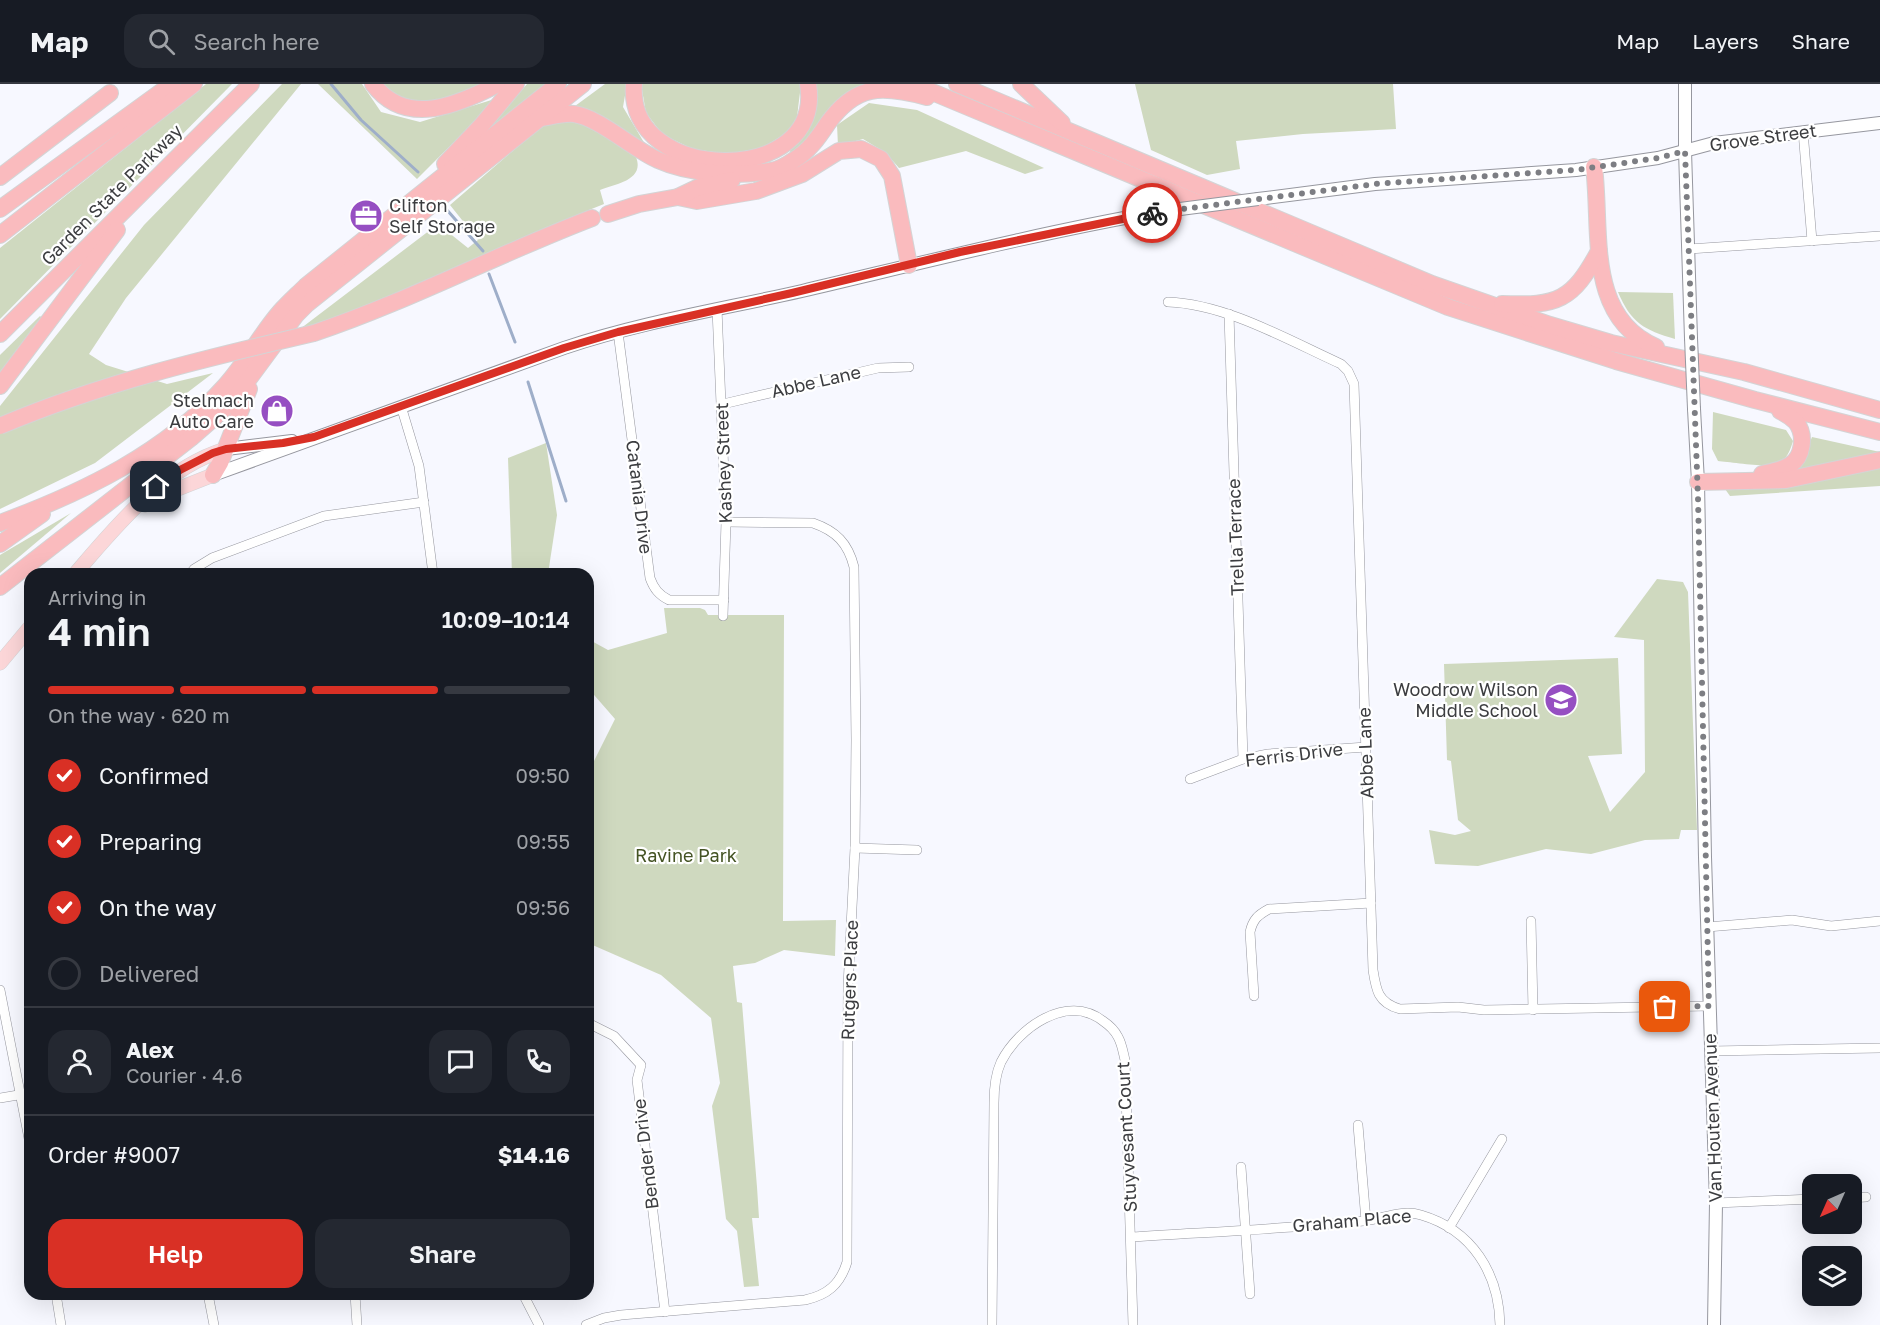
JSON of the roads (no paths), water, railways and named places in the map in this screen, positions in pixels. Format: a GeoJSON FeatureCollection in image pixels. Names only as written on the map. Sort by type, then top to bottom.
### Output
{"type":"FeatureCollection","features":[{"type":"Feature","properties":{"kind":"highway"},"geometry":{"type":"LineString","coordinates":[[0,209],[172,84]]}},
{"type":"Feature","properties":{"kind":"highway"},"geometry":{"type":"LineString","coordinates":[[0,235],[194,84]]}},
{"type":"Feature","properties":{"kind":"highway","name":"Garden State Parkway"},"geometry":{"type":"LineString","coordinates":[[0,334],[251,84]]}},
{"type":"Feature","properties":{"kind":"highway"},"geometry":{"type":"LineString","coordinates":[[373,84],[396,104],[423,110],[441,108],[498,84]]}},
{"type":"Feature","properties":{"kind":"highway"},"geometry":{"type":"LineString","coordinates":[[405,206],[481,126],[516,84]]}},
{"type":"Feature","properties":{"kind":"highway"},"geometry":{"type":"LineString","coordinates":[[0,523],[100,481],[136,460],[181,428],[228,384],[286,305],[306,286],[558,84]]}},
{"type":"Feature","properties":{"kind":"highway"},"geometry":{"type":"LineString","coordinates":[[24,568],[191,438],[237,395],[296,315],[308,304],[583,84]]}},
{"type":"Feature","properties":{"kind":"highway"},"geometry":{"type":"LineString","coordinates":[[634,84],[636,108],[650,132],[667,145],[687,155],[722,162],[764,155],[786,142],[799,129],[807,111],[808,84]]}},
{"type":"Feature","properties":{"kind":"highway"},"geometry":{"type":"LineString","coordinates":[[913,84],[1448,307],[1596,355],[1755,400],[1880,432]]}},
{"type":"Feature","properties":{"kind":"highway"},"geometry":{"type":"LineString","coordinates":[[957,84],[1432,285],[1482,303],[1611,343],[1744,372],[1880,410]]}},
{"type":"Feature","properties":{"kind":"highway"},"geometry":{"type":"LineString","coordinates":[[1022,84],[1051,114],[1077,135]]}},
{"type":"Feature","properties":{"kind":"highway"},"geometry":{"type":"LineString","coordinates":[[0,426],[146,374],[314,333],[368,315],[508,252],[600,216],[639,204],[678,197],[699,187],[770,171],[801,156],[814,143],[839,106],[861,92],[878,89],[918,95],[979,112]]}},
{"type":"Feature","properties":{"kind":"highway"},"geometry":{"type":"LineString","coordinates":[[0,177],[110,93]]}},
{"type":"Feature","properties":{"kind":"highway"},"geometry":{"type":"LineString","coordinates":[[538,119],[563,114],[581,116],[648,155],[686,169],[717,174],[770,171]]}},
{"type":"Feature","properties":{"kind":"highway"},"geometry":{"type":"LineString","coordinates":[[678,197],[697,201],[756,191],[802,174],[839,151],[861,149],[876,155],[889,170],[909,264]]}},
{"type":"Feature","properties":{"kind":"highway"},"geometry":{"type":"LineString","coordinates":[[1594,167],[1598,195],[1599,251],[1606,291],[1614,312],[1635,336],[1683,358]]}},
{"type":"Feature","properties":{"kind":"highway"},"geometry":{"type":"LineString","coordinates":[[0,386],[150,186]]}},
{"type":"Feature","properties":{"kind":"highway"},"geometry":{"type":"LineString","coordinates":[[1482,303],[1528,305],[1551,302],[1565,296],[1585,277],[1599,251]]}},
{"type":"Feature","properties":{"kind":"highway"},"geometry":{"type":"LineString","coordinates":[[213,475],[262,362]]}},
{"type":"Feature","properties":{"kind":"highway"},"geometry":{"type":"LineString","coordinates":[[1733,481],[1790,465],[1797,459],[1801,448],[1803,438],[1795,420],[1755,400]]}},
{"type":"Feature","properties":{"kind":"highway"},"geometry":{"type":"LineString","coordinates":[[1698,482],[1793,479],[1880,460]]}},
{"type":"Feature","properties":{"kind":"highway"},"geometry":{"type":"LineString","coordinates":[[0,544],[64,498]]}},
{"type":"Feature","properties":{"kind":"highway"},"geometry":{"type":"LineString","coordinates":[[0,587],[24,568]]}},
{"type":"Feature","properties":{"kind":"main road"},"geometry":{"type":"LineString","coordinates":[[81,568],[156,487],[180,470],[226,449]]}},
{"type":"Feature","properties":{"kind":"main road"},"geometry":{"type":"LineString","coordinates":[[135,510],[174,490],[213,475]]}},
{"type":"Feature","properties":{"kind":"main road"},"geometry":{"type":"LineString","coordinates":[[0,663],[24,634]]}},
{"type":"Feature","properties":{"kind":"street","name":"Van Houten Avenue"},"geometry":{"type":"LineString","coordinates":[[1685,84],[1685,151],[1698,482],[1707,927],[1716,1203],[1714,1325]]}},
{"type":"Feature","properties":{"kind":"street","name":"Grove Street"},"geometry":{"type":"LineString","coordinates":[[213,475],[564,348],[618,332],[1073,228],[1157,212],[1375,184],[1511,176],[1594,167],[1658,158],[1714,143],[1880,123]]}},
{"type":"Feature","properties":{"kind":"street"},"geometry":{"type":"LineString","coordinates":[[1803,131],[1812,241]]}},
{"type":"Feature","properties":{"kind":"street"},"geometry":{"type":"LineString","coordinates":[[1689,249],[1880,236]]}},
{"type":"Feature","properties":{"kind":"street","name":"Abbe Lane"},"geometry":{"type":"LineString","coordinates":[[1168,302],[1202,306],[1229,314],[1341,364],[1354,384],[1373,970],[1376,990],[1383,1000],[1392,1007],[1400,1009],[1458,1007],[1484,1010],[1533,1010],[1709,1006]]}},
{"type":"Feature","properties":{"kind":"street","name":"Kashey Street"},"geometry":{"type":"LineString","coordinates":[[717,309],[723,404],[726,522],[723,616]]}},
{"type":"Feature","properties":{"kind":"street","name":"Trella Terrace"},"geometry":{"type":"LineString","coordinates":[[1229,314],[1243,759]]}},
{"type":"Feature","properties":{"kind":"street","name":"Catania Drive"},"geometry":{"type":"LineString","coordinates":[[618,332],[650,578],[654,588],[661,596],[669,600],[724,600]]}},
{"type":"Feature","properties":{"kind":"street","name":"Abbe Lane"},"geometry":{"type":"LineString","coordinates":[[723,404],[878,368],[909,368]]}},
{"type":"Feature","properties":{"kind":"street"},"geometry":{"type":"LineString","coordinates":[[401,406],[418,460],[432,568]]}},
{"type":"Feature","properties":{"kind":"street","name":"Grove Street"},"geometry":{"type":"LineString","coordinates":[[226,449],[314,437]]}},
{"type":"Feature","properties":{"kind":"street"},"geometry":{"type":"LineString","coordinates":[[196,568],[212,558],[324,516],[424,502]]}},
{"type":"Feature","properties":{"kind":"street","name":"Rutgers Place"},"geometry":{"type":"LineString","coordinates":[[586,1325],[621,1315],[805,1300],[820,1296],[829,1291],[843,1274],[848,1250],[848,986],[855,848],[856,740],[854,567],[851,554],[844,541],[835,533],[813,523],[726,522]]}},
{"type":"Feature","properties":{"kind":"street","name":"Ferris Drive"},"geometry":{"type":"LineString","coordinates":[[1190,779],[1243,759],[1268,754],[1366,747]]}},
{"type":"Feature","properties":{"kind":"street"},"geometry":{"type":"LineString","coordinates":[[855,848],[917,850]]}},
{"type":"Feature","properties":{"kind":"street"},"geometry":{"type":"LineString","coordinates":[[1254,996],[1250,932],[1252,922],[1258,914],[1269,909],[1371,903]]}},
{"type":"Feature","properties":{"kind":"street"},"geometry":{"type":"LineString","coordinates":[[1707,927],[1792,920],[1831,926],[1880,921]]}},
{"type":"Feature","properties":{"kind":"street"},"geometry":{"type":"LineString","coordinates":[[1531,921],[1533,1010]]}},
{"type":"Feature","properties":{"kind":"street"},"geometry":{"type":"LineString","coordinates":[[0,990],[24,1085]]}},
{"type":"Feature","properties":{"kind":"street","name":"Stuyvesant Court"},"geometry":{"type":"LineString","coordinates":[[992,1325],[996,1077],[1000,1064],[1014,1043],[1039,1021],[1052,1015],[1077,1010],[1089,1012],[1107,1024],[1119,1037],[1125,1060],[1133,1325]]}},
{"type":"Feature","properties":{"kind":"street","name":"Bender Drive"},"geometry":{"type":"LineString","coordinates":[[594,1026],[614,1036],[641,1065],[638,1088],[665,1312]]}},
{"type":"Feature","properties":{"kind":"street"},"geometry":{"type":"LineString","coordinates":[[1711,1051],[1880,1048]]}},
{"type":"Feature","properties":{"kind":"street"},"geometry":{"type":"LineString","coordinates":[[0,1098],[24,1093]]}},
{"type":"Feature","properties":{"kind":"street"},"geometry":{"type":"LineString","coordinates":[[1358,1125],[1366,1221]]}},
{"type":"Feature","properties":{"kind":"street"},"geometry":{"type":"LineString","coordinates":[[1449,1228],[1502,1139]]}},
{"type":"Feature","properties":{"kind":"street"},"geometry":{"type":"LineString","coordinates":[[1241,1167],[1250,1294]]}},
{"type":"Feature","properties":{"kind":"street"},"geometry":{"type":"LineString","coordinates":[[1862,1197],[1866,1197]]}},
{"type":"Feature","properties":{"kind":"street"},"geometry":{"type":"LineString","coordinates":[[1716,1203],[1802,1199]]}},
{"type":"Feature","properties":{"kind":"street","name":"Graham Place"},"geometry":{"type":"LineString","coordinates":[[1131,1237],[1366,1221],[1410,1213],[1422,1215],[1467,1240],[1486,1266],[1496,1295],[1500,1325]]}},
{"type":"Feature","properties":{"kind":"street"},"geometry":{"type":"LineString","coordinates":[[57,1300],[61,1325]]}},
{"type":"Feature","properties":{"kind":"street"},"geometry":{"type":"LineString","coordinates":[[209,1300],[213,1325]]}},
{"type":"Feature","properties":{"kind":"street"},"geometry":{"type":"LineString","coordinates":[[355,1300],[357,1325]]}},
{"type":"Feature","properties":{"kind":"street"},"geometry":{"type":"LineString","coordinates":[[526,1300],[539,1325]]}},
{"type":"Feature","properties":{"kind":"waterway"},"geometry":{"type":"LineString","coordinates":[[331,84],[361,120],[418,172]]}},
{"type":"Feature","properties":{"kind":"waterway"},"geometry":{"type":"LineString","coordinates":[[447,210],[483,251]]}},
{"type":"Feature","properties":{"kind":"waterway"},"geometry":{"type":"LineString","coordinates":[[489,274],[515,342]]}},
{"type":"Feature","properties":{"kind":"waterway"},"geometry":{"type":"LineString","coordinates":[[528,382],[566,501]]}},
{"type":"Feature","properties":{"kind":"place","name":"Clifton Self Storage"},"geometry":{"type":"Point","coordinates":[366,216]}},
{"type":"Feature","properties":{"kind":"place","name":"Stelmach Auto Care"},"geometry":{"type":"Point","coordinates":[277,411]}},
{"type":"Feature","properties":{"kind":"place","name":"Woodrow Wilson Middle School"},"geometry":{"type":"Point","coordinates":[1561,700]}},
{"type":"Feature","properties":{"kind":"park label","name":"Ravine Park"},"geometry":{"type":"Point","coordinates":[686,856]}}]}
